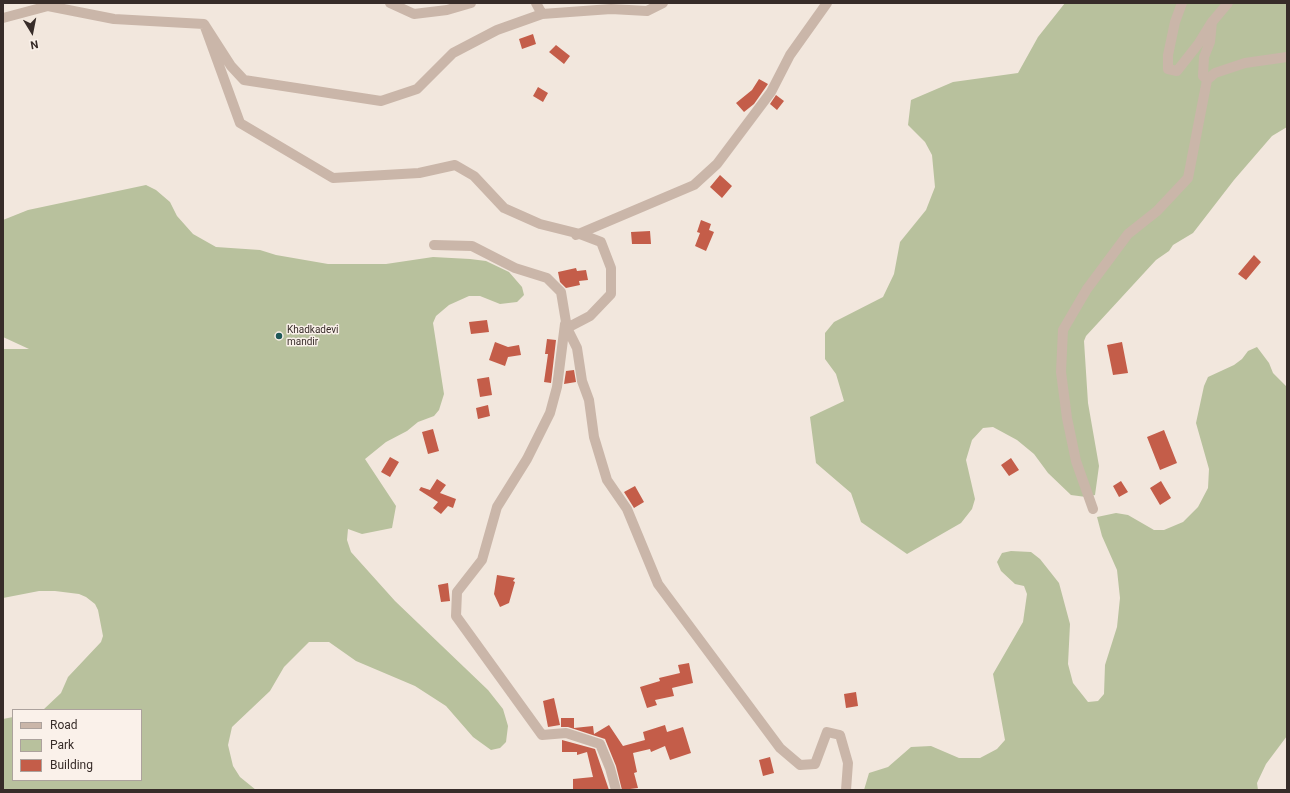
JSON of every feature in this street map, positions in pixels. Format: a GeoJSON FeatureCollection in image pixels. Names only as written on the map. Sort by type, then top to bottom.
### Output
{"type":"FeatureCollection","features":[{"type":"Feature","properties":{"kind":"street"},"geometry":{"type":"LineString","coordinates":[[390,3],[414,14],[447,10],[471,3]]}},
{"type":"Feature","properties":{"kind":"street"},"geometry":{"type":"LineString","coordinates":[[536,3],[542,14]]}},
{"type":"Feature","properties":{"kind":"street"},"geometry":{"type":"LineString","coordinates":[[204,24],[231,66],[244,80],[381,101],[416,89],[453,53],[497,30],[542,14],[610,9],[647,11],[663,3]]}},
{"type":"Feature","properties":{"kind":"street"},"geometry":{"type":"LineString","coordinates":[[577,235],[694,185],[700,180],[717,164],[771,92],[790,55],[827,3]]}},
{"type":"Feature","properties":{"kind":"street"},"geometry":{"type":"LineString","coordinates":[[1182,3],[1175,22],[1168,55],[1168,69],[1177,71],[1199,43],[1212,22],[1228,3]]}},
{"type":"Feature","properties":{"kind":"street"},"geometry":{"type":"LineString","coordinates":[[3,18],[48,6],[114,19],[204,24]]}},
{"type":"Feature","properties":{"kind":"street"},"geometry":{"type":"LineString","coordinates":[[1207,80],[1204,76],[1204,57],[1210,42],[1212,22]]}},
{"type":"Feature","properties":{"kind":"street"},"geometry":{"type":"LineString","coordinates":[[204,24],[240,123],[333,178],[419,173],[455,165],[474,176],[504,208],[540,224],[601,242],[611,268],[611,294],[590,316],[566,324]]}},
{"type":"Feature","properties":{"kind":"street"},"geometry":{"type":"LineString","coordinates":[[1093,509],[1076,461],[1067,418],[1061,372],[1063,330],[1087,289],[1128,234],[1157,211],[1188,178],[1207,80],[1215,73],[1245,63],[1287,57]]}},
{"type":"Feature","properties":{"kind":"street"},"geometry":{"type":"LineString","coordinates":[[434,245],[472,246],[515,268],[547,278],[561,292],[566,324],[577,348],[582,381],[589,400],[594,436],[607,480],[627,509],[658,584],[780,748],[800,765],[815,764],[827,732],[840,735],[848,763],[846,790]]}},
{"type":"Feature","properties":{"kind":"street"},"geometry":{"type":"LineString","coordinates":[[566,324],[557,387],[550,413],[527,459],[497,507],[482,560],[457,592],[456,616],[542,735],[566,733],[600,744],[610,768],[616,790]]}},
{"type":"Feature","properties":{"kind":"green space"},"geometry":{"type":"Polygon","coordinates":[[[1065,3],[1287,3],[1287,127],[1272,136],[1234,180],[1193,233],[1173,245],[1169,251],[1156,260],[1086,336],[1084,341],[1088,403],[1099,466],[1095,495],[1086,497],[1071,495],[1048,473],[1034,454],[1017,440],[993,427],[983,428],[972,440],[966,460],[975,499],[972,509],[961,523],[907,554],[861,522],[851,493],[816,463],[810,417],[844,401],[836,374],[825,359],[825,333],[834,322],[883,297],[894,274],[900,242],[926,210],[935,187],[932,155],[925,142],[908,125],[911,100],[953,82],[1018,73],[1038,37],[1065,3]]]}},
{"type":"Feature","properties":{"kind":"green space"},"geometry":{"type":"Polygon","coordinates":[[[146,185],[156,190],[170,202],[177,216],[193,234],[216,247],[260,250],[276,255],[328,264],[386,264],[433,257],[470,259],[486,261],[509,272],[522,287],[524,295],[517,302],[500,304],[480,296],[469,296],[449,305],[436,316],[433,323],[444,394],[439,410],[434,416],[418,422],[407,431],[386,442],[365,459],[396,506],[392,528],[362,534],[348,529],[347,540],[351,552],[395,601],[488,690],[503,709],[508,726],[506,742],[500,748],[491,750],[473,737],[446,706],[415,686],[356,661],[329,642],[309,642],[284,667],[270,691],[232,727],[228,745],[233,766],[240,777],[256,790],[3,790],[3,719],[12,717],[12,781],[142,781],[142,709],[44,709],[61,693],[68,677],[101,642],[103,636],[98,610],[95,604],[79,594],[55,591],[39,591],[3,598],[3,349],[29,349],[3,337],[3,220],[28,210],[146,185]]]}},
{"type":"Feature","properties":{"kind":"green space"},"geometry":{"type":"Polygon","coordinates":[[[1257,347],[1269,363],[1273,373],[1287,387],[1287,736],[1266,764],[1257,783],[1258,790],[864,790],[869,773],[888,767],[911,747],[931,746],[959,758],[980,758],[997,749],[1005,740],[993,674],[1023,622],[1027,594],[1024,586],[1015,584],[1001,571],[997,562],[1002,553],[1011,551],[1031,552],[1040,559],[1059,583],[1070,624],[1068,664],[1073,683],[1088,702],[1098,701],[1104,694],[1105,665],[1117,627],[1120,598],[1117,570],[1102,536],[1097,517],[1116,513],[1128,515],[1154,530],[1164,530],[1183,522],[1198,507],[1208,488],[1209,469],[1196,423],[1204,386],[1208,377],[1234,365],[1242,359],[1248,351],[1257,347]]]}},
{"type":"Feature","properties":{"kind":"building"},"geometry":{"type":"Polygon","coordinates":[[[533,34],[536,44],[522,49],[519,39],[533,34]]]}},
{"type":"Feature","properties":{"kind":"building"},"geometry":{"type":"Polygon","coordinates":[[[556,45],[570,56],[564,64],[549,52],[556,45]]]}},
{"type":"Feature","properties":{"kind":"building"},"geometry":{"type":"Polygon","coordinates":[[[759,79],[768,84],[754,104],[744,112],[736,103],[752,90],[759,79]]]}},
{"type":"Feature","properties":{"kind":"building"},"geometry":{"type":"Polygon","coordinates":[[[538,87],[548,93],[543,102],[533,96],[538,87]]]}},
{"type":"Feature","properties":{"kind":"building"},"geometry":{"type":"Polygon","coordinates":[[[776,95],[784,101],[777,110],[770,104],[776,95]]]}},
{"type":"Feature","properties":{"kind":"building"},"geometry":{"type":"Polygon","coordinates":[[[720,175],[732,186],[722,198],[710,187],[720,175]]]}},
{"type":"Feature","properties":{"kind":"building"},"geometry":{"type":"Polygon","coordinates":[[[701,220],[711,224],[709,230],[714,232],[706,251],[695,246],[700,233],[697,232],[701,220]]]}},
{"type":"Feature","properties":{"kind":"building"},"geometry":{"type":"Polygon","coordinates":[[[650,231],[651,244],[632,244],[631,232],[650,231]]]}},
{"type":"Feature","properties":{"kind":"building"},"geometry":{"type":"Polygon","coordinates":[[[1254,255],[1261,262],[1246,280],[1238,274],[1254,255]]]}},
{"type":"Feature","properties":{"kind":"building"},"geometry":{"type":"Polygon","coordinates":[[[576,268],[577,271],[586,270],[588,280],[579,281],[580,285],[566,288],[560,282],[558,272],[576,268]]]}},
{"type":"Feature","properties":{"kind":"building"},"geometry":{"type":"Polygon","coordinates":[[[487,320],[489,332],[471,334],[469,322],[487,320]]]}},
{"type":"Feature","properties":{"kind":"building"},"geometry":{"type":"Polygon","coordinates":[[[547,339],[556,340],[551,383],[544,382],[548,354],[545,354],[547,339]]]}},
{"type":"Feature","properties":{"kind":"building"},"geometry":{"type":"Polygon","coordinates":[[[495,342],[508,347],[519,345],[521,355],[508,357],[505,366],[489,360],[495,342]]]}},
{"type":"Feature","properties":{"kind":"building"},"geometry":{"type":"Polygon","coordinates":[[[1122,342],[1128,373],[1113,375],[1107,345],[1122,342]]]}},
{"type":"Feature","properties":{"kind":"building"},"geometry":{"type":"Polygon","coordinates":[[[574,370],[576,382],[564,384],[566,371],[574,370]]]}},
{"type":"Feature","properties":{"kind":"building"},"geometry":{"type":"Polygon","coordinates":[[[489,377],[492,395],[480,397],[477,379],[489,377]]]}},
{"type":"Feature","properties":{"kind":"building"},"geometry":{"type":"Polygon","coordinates":[[[488,405],[490,416],[478,419],[476,408],[488,405]]]}},
{"type":"Feature","properties":{"kind":"building"},"geometry":{"type":"Polygon","coordinates":[[[433,429],[439,451],[428,454],[422,432],[433,429]]]}},
{"type":"Feature","properties":{"kind":"building"},"geometry":{"type":"Polygon","coordinates":[[[1164,430],[1177,463],[1160,470],[1147,437],[1164,430]]]}},
{"type":"Feature","properties":{"kind":"building"},"geometry":{"type":"Polygon","coordinates":[[[390,457],[399,462],[390,477],[381,472],[390,457]]]}},
{"type":"Feature","properties":{"kind":"building"},"geometry":{"type":"Polygon","coordinates":[[[1011,458],[1019,470],[1009,476],[1001,465],[1011,458]]]}},
{"type":"Feature","properties":{"kind":"building"},"geometry":{"type":"Polygon","coordinates":[[[437,479],[446,485],[440,493],[456,499],[453,508],[448,506],[441,514],[433,508],[438,502],[419,490],[421,487],[430,490],[437,479]]]}},
{"type":"Feature","properties":{"kind":"building"},"geometry":{"type":"Polygon","coordinates":[[[1121,481],[1128,492],[1119,497],[1113,486],[1121,481]]]}},
{"type":"Feature","properties":{"kind":"building"},"geometry":{"type":"Polygon","coordinates":[[[1161,481],[1171,498],[1160,505],[1150,488],[1161,481]]]}},
{"type":"Feature","properties":{"kind":"building"},"geometry":{"type":"Polygon","coordinates":[[[635,486],[644,502],[634,508],[624,492],[635,486]]]}},
{"type":"Feature","properties":{"kind":"building"},"geometry":{"type":"Polygon","coordinates":[[[497,575],[515,578],[513,581],[515,582],[509,603],[500,607],[494,594],[497,575]]]}},
{"type":"Feature","properties":{"kind":"building"},"geometry":{"type":"Polygon","coordinates":[[[448,583],[450,601],[441,602],[438,585],[448,583]]]}},
{"type":"Feature","properties":{"kind":"building"},"geometry":{"type":"Polygon","coordinates":[[[689,663],[693,683],[672,688],[674,696],[655,700],[657,705],[647,708],[640,687],[660,681],[659,678],[680,673],[678,665],[689,663]]]}},
{"type":"Feature","properties":{"kind":"building"},"geometry":{"type":"Polygon","coordinates":[[[856,692],[858,706],[846,708],[844,694],[856,692]]]}},
{"type":"Feature","properties":{"kind":"building"},"geometry":{"type":"Polygon","coordinates":[[[554,698],[560,725],[548,727],[543,701],[554,698]]]}},
{"type":"Feature","properties":{"kind":"building"},"geometry":{"type":"Polygon","coordinates":[[[561,718],[574,718],[574,728],[593,726],[594,734],[609,725],[623,746],[645,740],[643,732],[665,725],[667,732],[683,727],[691,753],[670,760],[665,746],[651,752],[650,749],[633,753],[637,772],[634,773],[638,788],[622,790],[616,766],[605,739],[568,727],[561,727],[561,718]]]}},
{"type":"Feature","properties":{"kind":"building"},"geometry":{"type":"Polygon","coordinates":[[[562,740],[595,749],[609,790],[573,790],[573,779],[593,777],[587,752],[577,755],[577,752],[562,752],[562,740]]]}},
{"type":"Feature","properties":{"kind":"building"},"geometry":{"type":"Polygon","coordinates":[[[770,757],[774,773],[763,776],[759,760],[770,757]]]}},
{"type":"Feature","properties":{"kind":"place","name":"Khadkadevi mandir"},"geometry":{"type":"Point","coordinates":[279,336]}}]}
